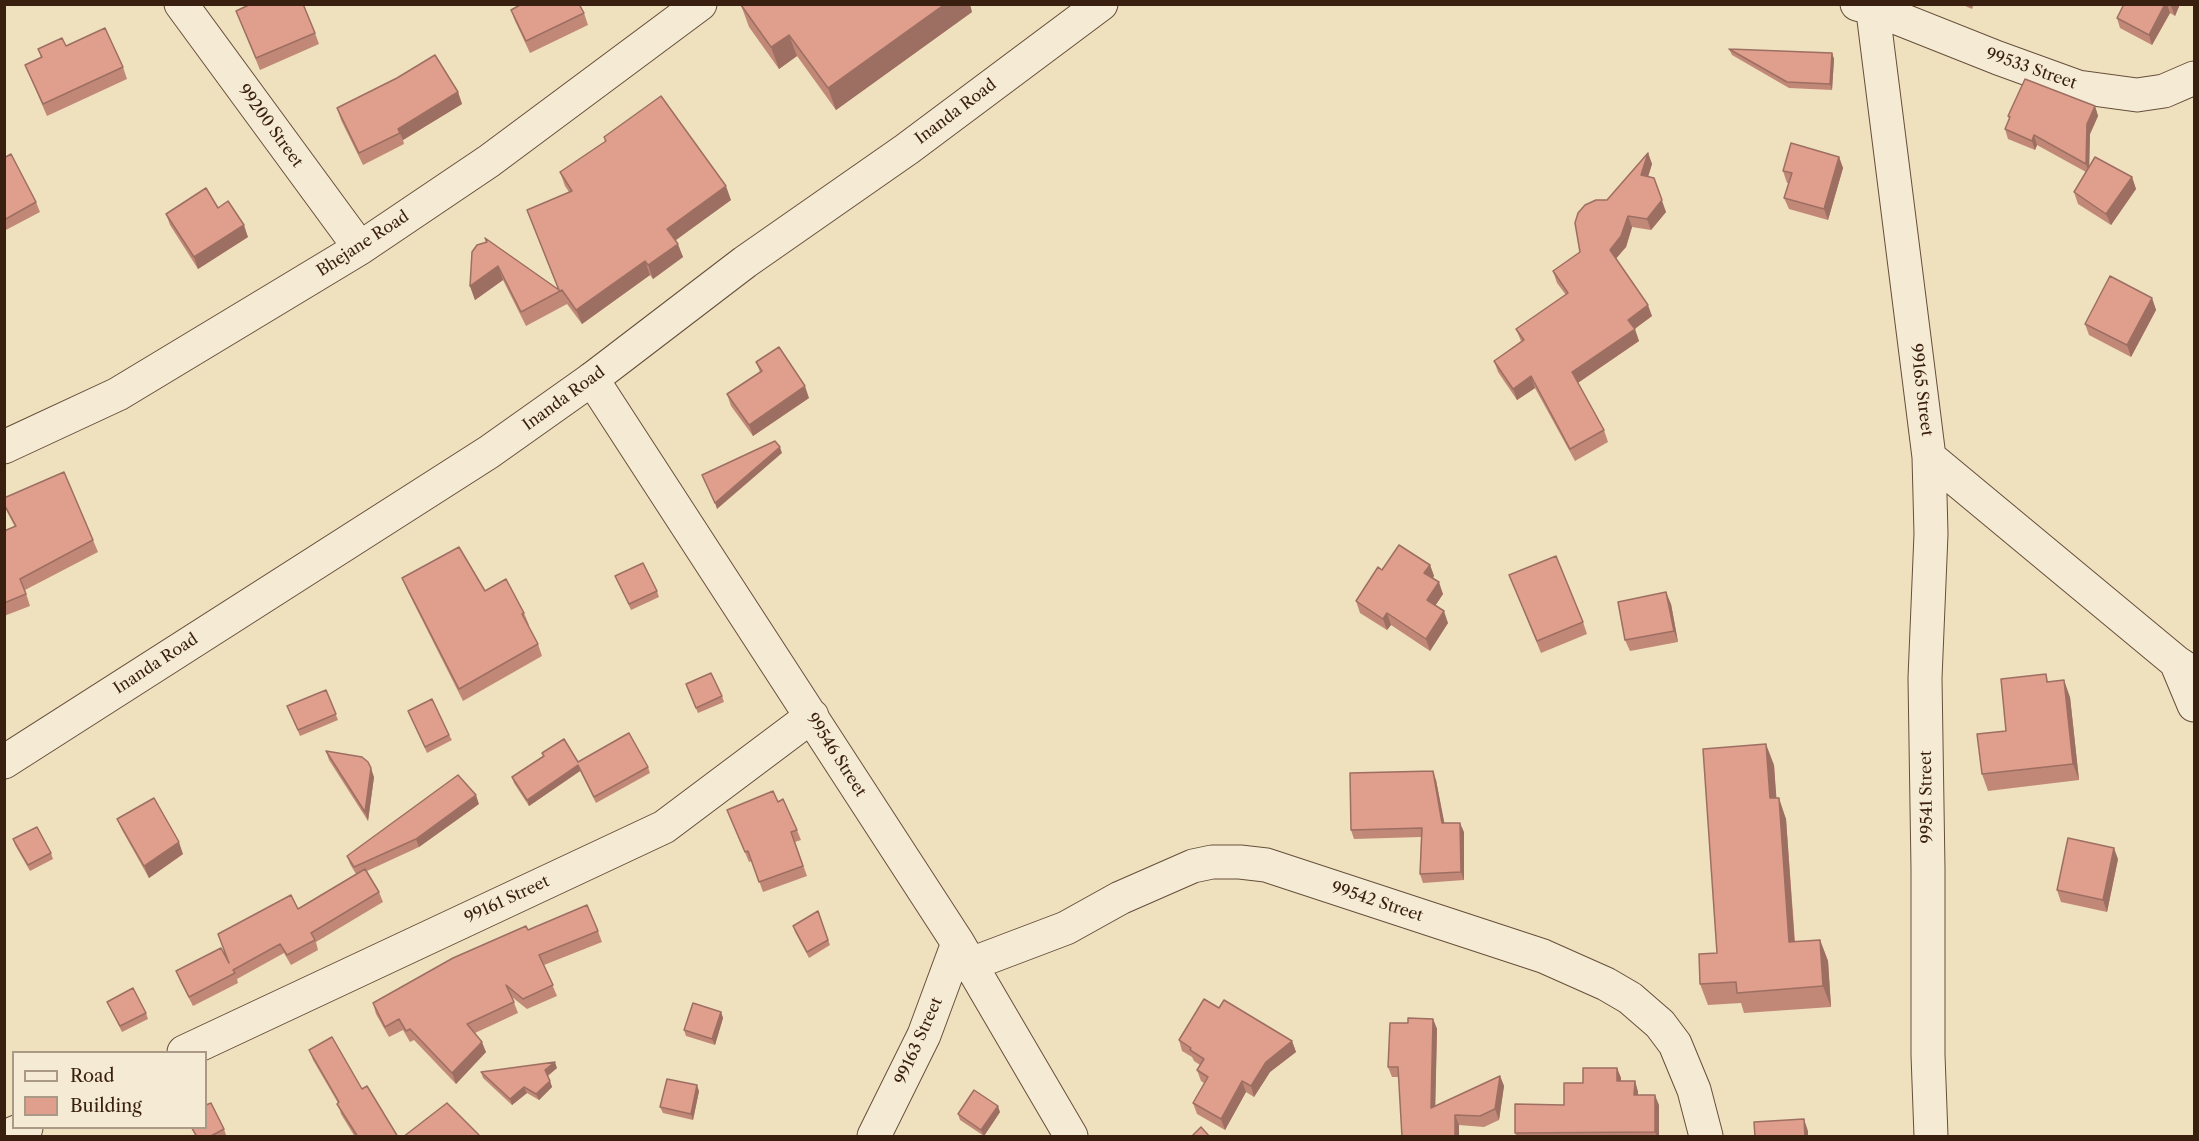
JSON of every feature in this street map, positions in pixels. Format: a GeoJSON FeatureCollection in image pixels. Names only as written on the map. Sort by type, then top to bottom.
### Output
{"type":"FeatureCollection","features":[{"type":"Feature","properties":{"kind":"street","name":"Bhejane Road"},"geometry":{"type":"LineString","coordinates":[[4,447],[118,394],[360,248],[489,161],[700,4]]}},
{"type":"Feature","properties":{"kind":"street","name":"Inanda Road"},"geometry":{"type":"LineString","coordinates":[[4,762],[489,452],[592,379],[745,262],[907,149],[1101,4]]}},
{"type":"Feature","properties":{"kind":"street","name":"99200 Street"},"geometry":{"type":"LineString","coordinates":[[182,5],[360,248]]}},
{"type":"Feature","properties":{"kind":"street","name":"99533 Street"},"geometry":{"type":"LineString","coordinates":[[1867,6],[2078,87],[2137,95],[2164,91],[2194,78]]}},
{"type":"Feature","properties":{"kind":"street","name":"99165 Street"},"geometry":{"type":"LineString","coordinates":[[1867,6],[1929,457],[2185,668]]}},
{"type":"Feature","properties":{"kind":"street","name":"99546 Street"},"geometry":{"type":"LineString","coordinates":[[592,379],[964,953],[1071,1137]]}},
{"type":"Feature","properties":{"kind":"street","name":"99541 Street"},"geometry":{"type":"LineString","coordinates":[[1929,457],[1931,534],[1925,678],[1928,1055],[1931,1137]]}},
{"type":"Feature","properties":{"kind":"street"},"geometry":{"type":"LineString","coordinates":[[2185,668],[2194,705]]}},
{"type":"Feature","properties":{"kind":"street","name":"99161 Street"},"geometry":{"type":"LineString","coordinates":[[188,1051],[664,827],[812,716]]}},
{"type":"Feature","properties":{"kind":"street","name":"99542 Street"},"geometry":{"type":"LineString","coordinates":[[964,953],[1066,928],[1120,898],[1193,866],[1212,862],[1266,865],[1543,956],[1606,984],[1630,998],[1660,1024],[1676,1044],[1694,1090],[1706,1137]]}},
{"type":"Feature","properties":{"kind":"street","name":"99163 Street"},"geometry":{"type":"LineString","coordinates":[[874,1137],[964,953]]}},
{"type":"Feature","properties":{"kind":"street"},"geometry":{"type":"LineString","coordinates":[[7,1137],[24,1129]]}},
{"type":"Feature","properties":{"kind":"building"},"geometry":{"type":"Polygon","coordinates":[[[251,4],[303,4],[315,33],[256,58],[236,11],[251,4]]]}},
{"type":"Feature","properties":{"kind":"building"},"geometry":{"type":"Polygon","coordinates":[[[522,4],[579,4],[584,13],[526,41],[511,10],[522,4]]]}},
{"type":"Feature","properties":{"kind":"building"},"geometry":{"type":"Polygon","coordinates":[[[742,4],[945,4],[828,88],[789,35],[771,47],[742,4]]]}},
{"type":"Feature","properties":{"kind":"building"},"geometry":{"type":"Polygon","coordinates":[[[2124,4],[2165,4],[2149,35],[2117,18],[2124,4]]]}},
{"type":"Feature","properties":{"kind":"building"},"geometry":{"type":"Polygon","coordinates":[[[105,28],[123,67],[43,104],[25,65],[42,57],[38,49],[62,38],[66,46],[105,28]]]}},
{"type":"Feature","properties":{"kind":"building"},"geometry":{"type":"Polygon","coordinates":[[[1729,49],[1832,53],[1830,84],[1787,82],[1729,49]]]}},
{"type":"Feature","properties":{"kind":"building"},"geometry":{"type":"Polygon","coordinates":[[[435,55],[458,92],[398,129],[400,133],[359,153],[337,108],[397,78],[435,55]]]}},
{"type":"Feature","properties":{"kind":"building"},"geometry":{"type":"Polygon","coordinates":[[[2025,79],[2095,106],[2087,124],[2086,164],[2034,135],[2032,141],[2005,129],[2010,117],[2008,116],[2025,79]]]}},
{"type":"Feature","properties":{"kind":"building"},"geometry":{"type":"Polygon","coordinates":[[[661,96],[726,186],[667,229],[678,244],[648,265],[645,261],[576,310],[562,290],[521,312],[498,266],[470,286],[472,252],[477,245],[487,242],[485,238],[559,290],[527,210],[572,191],[560,172],[606,141],[604,137],[661,96]]]}},
{"type":"Feature","properties":{"kind":"building"},"geometry":{"type":"Polygon","coordinates":[[[1791,143],[1839,157],[1824,209],[1784,198],[1792,173],[1783,171],[1791,143]]]}},
{"type":"Feature","properties":{"kind":"building"},"geometry":{"type":"Polygon","coordinates":[[[1648,153],[1641,175],[1654,178],[1662,200],[1647,219],[1628,216],[1621,236],[1610,250],[1648,305],[1628,320],[1635,329],[1572,372],[1604,430],[1570,449],[1531,376],[1513,389],[1494,361],[1524,340],[1516,329],[1568,293],[1553,271],[1580,252],[1575,223],[1578,213],[1585,205],[1596,200],[1607,200],[1648,153]]]}},
{"type":"Feature","properties":{"kind":"building"},"geometry":{"type":"Polygon","coordinates":[[[11,154],[36,202],[4,220],[4,158],[11,154]]]}},
{"type":"Feature","properties":{"kind":"building"},"geometry":{"type":"Polygon","coordinates":[[[2095,157],[2132,177],[2106,214],[2074,192],[2095,157]]]}},
{"type":"Feature","properties":{"kind":"building"},"geometry":{"type":"Polygon","coordinates":[[[206,188],[218,208],[228,201],[244,225],[194,257],[166,214],[206,188]]]}},
{"type":"Feature","properties":{"kind":"building"},"geometry":{"type":"Polygon","coordinates":[[[2110,276],[2152,298],[2127,345],[2085,324],[2110,276]]]}},
{"type":"Feature","properties":{"kind":"building"},"geometry":{"type":"Polygon","coordinates":[[[779,347],[805,386],[749,425],[727,394],[762,371],[756,362],[779,347]]]}},
{"type":"Feature","properties":{"kind":"building"},"geometry":{"type":"Polygon","coordinates":[[[775,441],[780,447],[715,503],[702,475],[775,441]]]}},
{"type":"Feature","properties":{"kind":"building"},"geometry":{"type":"Polygon","coordinates":[[[64,472],[93,540],[20,579],[26,594],[4,603],[4,531],[16,526],[4,504],[4,498],[64,472]]]}},
{"type":"Feature","properties":{"kind":"building"},"geometry":{"type":"Polygon","coordinates":[[[1399,545],[1430,565],[1424,573],[1439,582],[1427,600],[1444,611],[1426,639],[1387,613],[1383,619],[1356,601],[1378,567],[1382,570],[1399,545]]]}},
{"type":"Feature","properties":{"kind":"building"},"geometry":{"type":"Polygon","coordinates":[[[459,547],[485,591],[506,579],[538,644],[459,689],[402,578],[459,547]]]}},
{"type":"Feature","properties":{"kind":"building"},"geometry":{"type":"Polygon","coordinates":[[[1556,556],[1583,622],[1537,641],[1509,575],[1556,556]]]}},
{"type":"Feature","properties":{"kind":"building"},"geometry":{"type":"Polygon","coordinates":[[[643,563],[657,591],[629,604],[615,576],[643,563]]]}},
{"type":"Feature","properties":{"kind":"building"},"geometry":{"type":"Polygon","coordinates":[[[1666,592],[1674,631],[1625,640],[1618,602],[1666,592]]]}},
{"type":"Feature","properties":{"kind":"building"},"geometry":{"type":"Polygon","coordinates":[[[711,673],[722,696],[696,708],[686,684],[711,673]]]}},
{"type":"Feature","properties":{"kind":"building"},"geometry":{"type":"Polygon","coordinates":[[[2046,674],[2047,682],[2064,680],[2073,764],[1982,774],[1977,734],[2006,731],[2001,679],[2046,674]]]}},
{"type":"Feature","properties":{"kind":"building"},"geometry":{"type":"Polygon","coordinates":[[[326,690],[336,714],[298,730],[287,706],[326,690]]]}},
{"type":"Feature","properties":{"kind":"building"},"geometry":{"type":"Polygon","coordinates":[[[432,699],[449,735],[425,747],[408,711],[432,699]]]}},
{"type":"Feature","properties":{"kind":"building"},"geometry":{"type":"Polygon","coordinates":[[[629,733],[648,767],[594,797],[578,765],[527,800],[512,777],[544,756],[542,753],[564,739],[578,762],[629,733]]]}},
{"type":"Feature","properties":{"kind":"building"},"geometry":{"type":"Polygon","coordinates":[[[1766,744],[1770,798],[1779,798],[1789,942],[1820,940],[1823,986],[1737,993],[1736,982],[1700,984],[1699,954],[1717,953],[1703,749],[1766,744]]]}},
{"type":"Feature","properties":{"kind":"building"},"geometry":{"type":"Polygon","coordinates":[[[326,751],[362,757],[368,762],[371,768],[365,812],[326,751]]]}},
{"type":"Feature","properties":{"kind":"building"},"geometry":{"type":"Polygon","coordinates":[[[1433,771],[1442,823],[1460,823],[1461,872],[1420,874],[1422,828],[1351,830],[1350,773],[1433,771]]]}},
{"type":"Feature","properties":{"kind":"building"},"geometry":{"type":"Polygon","coordinates":[[[458,775],[476,795],[416,839],[354,867],[347,856],[458,775]]]}},
{"type":"Feature","properties":{"kind":"building"},"geometry":{"type":"Polygon","coordinates":[[[773,791],[778,802],[783,799],[797,830],[791,832],[803,866],[759,882],[748,851],[745,852],[727,810],[773,791]]]}},
{"type":"Feature","properties":{"kind":"building"},"geometry":{"type":"Polygon","coordinates":[[[154,798],[179,842],[144,866],[117,819],[154,798]]]}},
{"type":"Feature","properties":{"kind":"building"},"geometry":{"type":"Polygon","coordinates":[[[37,827],[51,853],[28,865],[13,839],[37,827]]]}},
{"type":"Feature","properties":{"kind":"building"},"geometry":{"type":"Polygon","coordinates":[[[2068,838],[2114,848],[2103,900],[2057,890],[2068,838]]]}},
{"type":"Feature","properties":{"kind":"building"},"geometry":{"type":"Polygon","coordinates":[[[365,869],[379,892],[311,933],[315,940],[287,955],[280,944],[233,970],[235,973],[189,997],[176,971],[221,948],[229,963],[218,934],[291,895],[298,909],[365,869]]]}},
{"type":"Feature","properties":{"kind":"building"},"geometry":{"type":"Polygon","coordinates":[[[587,905],[598,931],[539,955],[553,985],[523,999],[506,985],[514,1002],[467,1024],[482,1042],[452,1073],[410,1029],[406,1031],[399,1019],[385,1027],[373,1003],[453,958],[526,926],[528,930],[587,905]]]}},
{"type":"Feature","properties":{"kind":"building"},"geometry":{"type":"Polygon","coordinates":[[[818,911],[828,940],[807,952],[793,926],[818,911]]]}},
{"type":"Feature","properties":{"kind":"building"},"geometry":{"type":"Polygon","coordinates":[[[133,988],[146,1013],[120,1026],[107,1002],[133,988]]]}},
{"type":"Feature","properties":{"kind":"building"},"geometry":{"type":"Polygon","coordinates":[[[1204,999],[1219,1008],[1224,1000],[1292,1041],[1266,1062],[1251,1086],[1242,1081],[1221,1119],[1193,1103],[1208,1077],[1197,1070],[1204,1059],[1179,1040],[1204,999]]]}},
{"type":"Feature","properties":{"kind":"building"},"geometry":{"type":"Polygon","coordinates":[[[693,1003],[721,1012],[712,1039],[684,1030],[693,1003]]]}},
{"type":"Feature","properties":{"kind":"building"},"geometry":{"type":"Polygon","coordinates":[[[1408,1018],[1433,1019],[1431,1108],[1500,1076],[1495,1109],[1480,1116],[1455,1115],[1455,1137],[1402,1137],[1398,1067],[1388,1067],[1390,1023],[1408,1023],[1408,1018]]]}},
{"type":"Feature","properties":{"kind":"building"},"geometry":{"type":"Polygon","coordinates":[[[332,1037],[362,1089],[367,1086],[398,1137],[358,1137],[337,1104],[339,1102],[309,1050],[332,1037]]]}},
{"type":"Feature","properties":{"kind":"building"},"geometry":{"type":"Polygon","coordinates":[[[555,1062],[545,1070],[550,1081],[536,1094],[524,1087],[510,1099],[481,1072],[555,1062]]]}},
{"type":"Feature","properties":{"kind":"building"},"geometry":{"type":"Polygon","coordinates":[[[1583,1068],[1617,1068],[1617,1081],[1635,1081],[1634,1095],[1655,1095],[1655,1132],[1515,1133],[1515,1104],[1564,1105],[1564,1083],[1583,1083],[1583,1068]]]}},
{"type":"Feature","properties":{"kind":"building"},"geometry":{"type":"Polygon","coordinates":[[[667,1079],[697,1085],[691,1114],[660,1107],[667,1079]]]}},
{"type":"Feature","properties":{"kind":"building"},"geometry":{"type":"Polygon","coordinates":[[[974,1090],[998,1106],[981,1130],[958,1114],[974,1090]]]}},
{"type":"Feature","properties":{"kind":"building"},"geometry":{"type":"Polygon","coordinates":[[[211,1103],[224,1129],[209,1137],[197,1137],[193,1129],[207,1129],[207,1105],[211,1103]]]}},
{"type":"Feature","properties":{"kind":"building"},"geometry":{"type":"Polygon","coordinates":[[[447,1103],[481,1137],[403,1137],[447,1103]]]}},
{"type":"Feature","properties":{"kind":"building"},"geometry":{"type":"Polygon","coordinates":[[[1804,1119],[1805,1137],[1755,1137],[1754,1122],[1804,1119]]]}},
{"type":"Feature","properties":{"kind":"building"},"geometry":{"type":"Polygon","coordinates":[[[1201,1127],[1210,1137],[1191,1137],[1201,1127]]]}}]}
